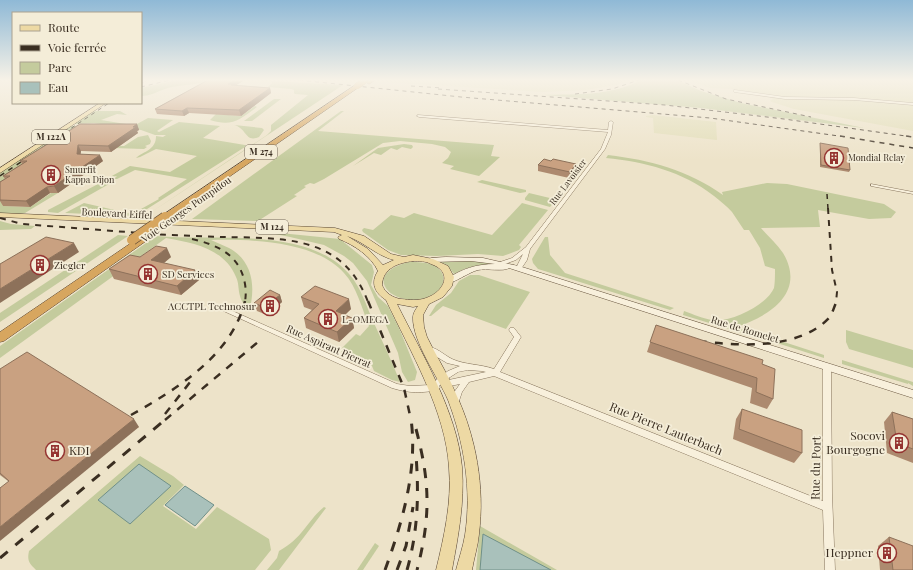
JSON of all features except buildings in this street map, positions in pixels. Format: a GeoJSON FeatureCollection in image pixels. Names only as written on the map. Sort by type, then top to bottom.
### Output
{"type":"FeatureCollection","features":[{"type":"Feature","properties":{"kind":"highway","name":"Voie Georges Pompidou"},"geometry":{"type":"LineString","coordinates":[[0,338],[169,218],[331,107]]}},
{"type":"Feature","properties":{"kind":"highway","name":"Voie Georges Pompidou"},"geometry":{"type":"LineString","coordinates":[[0,330],[138,240]]}},
{"type":"Feature","properties":{"kind":"main road","name":"M 122A"},"geometry":{"type":"LineString","coordinates":[[0,167],[94,107]]}},
{"type":"Feature","properties":{"kind":"main road","name":"M 122A"},"geometry":{"type":"LineString","coordinates":[[0,171],[98,107]]}},
{"type":"Feature","properties":{"kind":"main road","name":"Boulevard Eiffel"},"geometry":{"type":"LineString","coordinates":[[0,215],[335,230],[354,235],[388,256],[404,260]]}},
{"type":"Feature","properties":{"kind":"main road","name":"Boulevard Eiffel"},"geometry":{"type":"LineString","coordinates":[[0,218],[280,230],[331,235],[349,240],[375,260],[382,271]]}},
{"type":"Feature","properties":{"kind":"main road"},"geometry":{"type":"LineString","coordinates":[[404,260],[431,260],[446,269],[449,274],[450,281],[445,291],[433,299],[424,302],[406,303],[390,299],[382,293],[378,286],[378,278],[382,271],[391,264],[404,260]]}},
{"type":"Feature","properties":{"kind":"main road"},"geometry":{"type":"LineString","coordinates":[[390,299],[433,387],[448,426],[456,468],[454,524],[444,570]]}},
{"type":"Feature","properties":{"kind":"main road"},"geometry":{"type":"LineString","coordinates":[[424,302],[419,311],[418,323],[420,332],[455,402],[472,467],[474,492],[472,535],[464,570]]}},
{"type":"Feature","properties":{"kind":"street"},"geometry":{"type":"LineString","coordinates":[[419,116],[610,131]]}},
{"type":"Feature","properties":{"kind":"street","name":"Rue Lavoisier"},"geometry":{"type":"LineString","coordinates":[[501,265],[514,259],[528,248],[603,150],[610,131],[611,122]]}},
{"type":"Feature","properties":{"kind":"street"},"geometry":{"type":"LineString","coordinates":[[873,185],[913,192]]}},
{"type":"Feature","properties":{"kind":"street","name":"Rue Lavoisier"},"geometry":{"type":"LineString","coordinates":[[519,268],[524,260],[528,248]]}},
{"type":"Feature","properties":{"kind":"street","name":"Rue de Romelet"},"geometry":{"type":"LineString","coordinates":[[431,260],[463,258],[488,260],[560,284],[571,286]]}},
{"type":"Feature","properties":{"kind":"street","name":"Rue de Romelet"},"geometry":{"type":"LineString","coordinates":[[450,281],[471,269],[501,265],[519,268],[571,286],[913,394]]}},
{"type":"Feature","properties":{"kind":"street","name":"Rue Aspirant Pierrat"},"geometry":{"type":"LineString","coordinates":[[219,307],[404,389],[418,390],[433,387],[445,381]]}},
{"type":"Feature","properties":{"kind":"street"},"geometry":{"type":"LineString","coordinates":[[445,381],[467,380],[495,373],[518,336],[512,330]]}},
{"type":"Feature","properties":{"kind":"street","name":"Rue Pierre Lauterbach"},"geometry":{"type":"LineString","coordinates":[[429,349],[450,361],[483,368],[827,507]]}},
{"type":"Feature","properties":{"kind":"street"},"geometry":{"type":"LineString","coordinates":[[445,381],[452,372],[470,366]]}},
{"type":"Feature","properties":{"kind":"street","name":"Rue du Port"},"geometry":{"type":"LineString","coordinates":[[827,367],[827,507],[830,570]]}},
{"type":"Feature","properties":{"kind":"street"},"geometry":{"type":"LineString","coordinates":[[455,402],[459,391],[467,380]]}},
{"type":"Feature","properties":{"kind":"shaded area"},"geometry":{"type":"Polygon","coordinates":[[[786,107],[913,107],[913,131],[786,107]]]}},
{"type":"Feature","properties":{"kind":"shaded area"},"geometry":{"type":"Polygon","coordinates":[[[653,115],[716,122],[717,140],[654,133],[653,118],[646,117],[653,115]]]}},
{"type":"Feature","properties":{"kind":"green space"},"geometry":{"type":"Polygon","coordinates":[[[254,107],[257,107],[235,121],[224,123],[210,120],[216,114],[241,116],[254,107]]]}},
{"type":"Feature","properties":{"kind":"green space"},"geometry":{"type":"Polygon","coordinates":[[[264,107],[271,107],[252,121],[244,121],[264,107]]]}},
{"type":"Feature","properties":{"kind":"green space"},"geometry":{"type":"Polygon","coordinates":[[[294,107],[310,107],[147,215],[267,135],[271,131],[271,125],[294,107]]]}},
{"type":"Feature","properties":{"kind":"green space"},"geometry":{"type":"Polygon","coordinates":[[[684,107],[759,107],[864,128],[684,107]]]}},
{"type":"Feature","properties":{"kind":"green space"},"geometry":{"type":"Polygon","coordinates":[[[96,111],[120,111],[127,115],[117,114],[101,120],[132,125],[148,118],[173,120],[157,131],[159,132],[179,122],[220,126],[203,138],[245,145],[245,147],[136,216],[65,213],[84,203],[132,214],[159,199],[158,198],[187,179],[135,170],[117,179],[114,179],[117,176],[110,177],[130,166],[170,172],[197,156],[156,149],[136,158],[152,147],[156,136],[163,137],[166,135],[155,135],[141,130],[94,123],[74,124],[96,111]]]}},
{"type":"Feature","properties":{"kind":"green space"},"geometry":{"type":"Polygon","coordinates":[[[341,111],[344,111],[318,131],[494,145],[491,156],[500,157],[479,176],[450,169],[454,166],[442,163],[448,158],[451,152],[445,147],[432,144],[400,141],[383,143],[324,179],[314,184],[310,183],[304,186],[306,187],[294,195],[297,196],[258,221],[192,219],[341,111]]]}},
{"type":"Feature","properties":{"kind":"green space"},"geometry":{"type":"Polygon","coordinates":[[[234,125],[262,128],[264,130],[259,137],[251,138],[234,125]]]}},
{"type":"Feature","properties":{"kind":"green space"},"geometry":{"type":"Polygon","coordinates":[[[70,126],[88,126],[0,197],[0,172],[70,126]]]}},
{"type":"Feature","properties":{"kind":"green space"},"geometry":{"type":"Polygon","coordinates":[[[148,135],[151,141],[150,144],[145,146],[147,147],[144,149],[113,148],[116,146],[124,146],[138,137],[148,135]]]}},
{"type":"Feature","properties":{"kind":"green space"},"geometry":{"type":"Polygon","coordinates":[[[404,144],[412,145],[413,147],[411,149],[402,147],[397,150],[391,148],[381,155],[374,153],[353,166],[378,148],[404,144]]]}},
{"type":"Feature","properties":{"kind":"green space"},"geometry":{"type":"Polygon","coordinates":[[[608,155],[654,163],[696,179],[723,195],[722,192],[767,183],[787,184],[884,204],[896,212],[891,218],[869,219],[818,210],[820,227],[761,228],[783,253],[789,267],[790,280],[787,291],[771,310],[748,323],[736,327],[778,340],[768,341],[683,315],[684,311],[702,318],[720,320],[729,319],[747,312],[764,301],[770,294],[774,288],[775,269],[765,266],[760,248],[749,230],[744,230],[732,212],[714,196],[689,180],[649,165],[606,158],[608,155]]]}},
{"type":"Feature","properties":{"kind":"green space"},"geometry":{"type":"Polygon","coordinates":[[[482,180],[526,190],[526,192],[520,193],[477,182],[482,180]]]}},
{"type":"Feature","properties":{"kind":"green space"},"geometry":{"type":"Polygon","coordinates":[[[102,182],[109,184],[58,213],[48,212],[48,210],[102,182]]]}},
{"type":"Feature","properties":{"kind":"green space"},"geometry":{"type":"Polygon","coordinates":[[[51,193],[58,193],[25,213],[0,213],[0,199],[3,206],[30,207],[51,193]]]}},
{"type":"Feature","properties":{"kind":"green space"},"geometry":{"type":"Polygon","coordinates":[[[529,193],[556,200],[550,207],[525,200],[529,193]]]}},
{"type":"Feature","properties":{"kind":"green space"},"geometry":{"type":"Polygon","coordinates":[[[522,203],[548,210],[519,245],[521,247],[519,250],[503,256],[478,254],[437,256],[401,255],[388,250],[362,230],[364,228],[373,230],[391,215],[404,218],[414,213],[492,235],[522,203]]]}},
{"type":"Feature","properties":{"kind":"green space"},"geometry":{"type":"Polygon","coordinates":[[[0,221],[11,224],[35,226],[31,229],[0,230],[0,221]]]}},
{"type":"Feature","properties":{"kind":"green space"},"geometry":{"type":"Polygon","coordinates":[[[260,231],[340,239],[372,265],[374,272],[371,285],[378,297],[388,306],[399,328],[417,372],[415,380],[408,382],[402,372],[398,353],[367,281],[353,263],[344,256],[324,245],[260,231]]]}},
{"type":"Feature","properties":{"kind":"green space"},"geometry":{"type":"Polygon","coordinates":[[[118,235],[128,236],[0,322],[0,313],[118,235]]]}},
{"type":"Feature","properties":{"kind":"green space"},"geometry":{"type":"Polygon","coordinates":[[[156,236],[259,239],[286,242],[310,249],[332,259],[350,275],[357,285],[400,382],[392,380],[374,371],[372,366],[339,351],[356,334],[360,336],[369,326],[356,291],[349,279],[332,262],[317,254],[300,248],[282,244],[245,240],[211,240],[237,253],[248,267],[252,284],[249,312],[242,302],[236,277],[231,267],[224,259],[207,248],[166,238],[0,358],[0,346],[156,236]]]}},
{"type":"Feature","properties":{"kind":"green space"},"geometry":{"type":"Polygon","coordinates":[[[545,237],[548,237],[550,255],[565,273],[674,308],[670,310],[538,269],[533,263],[532,259],[545,237]]]}},
{"type":"Feature","properties":{"kind":"green space"},"geometry":{"type":"Polygon","coordinates":[[[455,260],[484,261],[502,264],[477,266],[454,274],[447,265],[441,262],[455,260]]]}},
{"type":"Feature","properties":{"kind":"green space"},"geometry":{"type":"Polygon","coordinates":[[[409,262],[427,263],[438,268],[443,276],[442,285],[440,288],[432,295],[419,299],[406,299],[395,296],[388,290],[384,283],[385,275],[393,268],[409,262]]]}},
{"type":"Feature","properties":{"kind":"green space"},"geometry":{"type":"Polygon","coordinates":[[[470,275],[479,275],[530,292],[506,329],[443,306],[429,316],[436,305],[451,293],[459,281],[470,275]]]}},
{"type":"Feature","properties":{"kind":"green space"},"geometry":{"type":"Polygon","coordinates":[[[846,330],[913,350],[913,368],[849,349],[846,342],[846,330]]]}},
{"type":"Feature","properties":{"kind":"green space"},"geometry":{"type":"Polygon","coordinates":[[[784,342],[824,355],[824,358],[777,343],[784,342]]]}},
{"type":"Feature","properties":{"kind":"green space"},"geometry":{"type":"Polygon","coordinates":[[[842,360],[913,382],[913,386],[908,383],[842,364],[842,360]]]}},
{"type":"Feature","properties":{"kind":"green space"},"geometry":{"type":"Polygon","coordinates":[[[140,456],[173,476],[184,485],[163,506],[196,529],[217,507],[269,539],[271,550],[255,570],[36,570],[29,562],[29,551],[140,456]]]}},
{"type":"Feature","properties":{"kind":"green space"},"geometry":{"type":"Polygon","coordinates":[[[324,507],[326,508],[279,570],[267,570],[277,558],[279,551],[294,541],[324,507]]]}},
{"type":"Feature","properties":{"kind":"green space"},"geometry":{"type":"Polygon","coordinates":[[[480,526],[557,570],[476,570],[480,526]]]}},
{"type":"Feature","properties":{"kind":"green space"},"geometry":{"type":"Polygon","coordinates":[[[375,543],[379,546],[363,570],[357,570],[375,543]]]}},
{"type":"Feature","properties":{"kind":"water"},"geometry":{"type":"Polygon","coordinates":[[[139,464],[171,486],[130,524],[98,500],[139,464]]]}},
{"type":"Feature","properties":{"kind":"water"},"geometry":{"type":"Polygon","coordinates":[[[185,486],[214,505],[195,526],[165,505],[185,486]]]}},
{"type":"Feature","properties":{"kind":"water"},"geometry":{"type":"Polygon","coordinates":[[[483,534],[551,570],[480,570],[483,534]]]}},
{"type":"Feature","properties":{"kind":"railway"},"geometry":{"type":"LineString","coordinates":[[58,137],[104,107]]}},
{"type":"Feature","properties":{"kind":"railway"},"geometry":{"type":"LineString","coordinates":[[575,107],[710,118],[846,137]]}},
{"type":"Feature","properties":{"kind":"railway"},"geometry":{"type":"LineString","coordinates":[[679,107],[784,119],[913,137],[906,136]]}},
{"type":"Feature","properties":{"kind":"railway"},"geometry":{"type":"LineString","coordinates":[[762,107],[811,117]]}},
{"type":"Feature","properties":{"kind":"railway"},"geometry":{"type":"LineString","coordinates":[[0,176],[60,136]]}},
{"type":"Feature","properties":{"kind":"railway"},"geometry":{"type":"LineString","coordinates":[[840,136],[913,148]]}},
{"type":"Feature","properties":{"kind":"railway"},"geometry":{"type":"LineString","coordinates":[[827,194],[828,209]]}},
{"type":"Feature","properties":{"kind":"railway"},"geometry":{"type":"LineString","coordinates":[[828,208],[832,270],[837,292],[836,302]]}},
{"type":"Feature","properties":{"kind":"railway"},"geometry":{"type":"LineString","coordinates":[[0,218],[22,224],[153,234]]}},
{"type":"Feature","properties":{"kind":"railway"},"geometry":{"type":"LineString","coordinates":[[148,234],[267,238],[298,242],[312,246],[326,252],[344,264],[363,290],[368,302]]}},
{"type":"Feature","properties":{"kind":"railway"},"geometry":{"type":"LineString","coordinates":[[192,239],[211,244],[219,248],[233,259],[242,274],[245,284],[245,302]]}},
{"type":"Feature","properties":{"kind":"railway"},"geometry":{"type":"LineString","coordinates":[[131,415],[184,382],[215,354],[228,338],[238,320],[245,301]]}},
{"type":"Feature","properties":{"kind":"railway"},"geometry":{"type":"LineString","coordinates":[[368,301],[404,388],[411,420]]}},
{"type":"Feature","properties":{"kind":"railway"},"geometry":{"type":"LineString","coordinates":[[699,341],[732,344],[785,341],[802,336],[816,328],[829,318],[837,301]]}},
{"type":"Feature","properties":{"kind":"railway"},"geometry":{"type":"LineString","coordinates":[[165,420],[258,342]]}},
{"type":"Feature","properties":{"kind":"railway"},"geometry":{"type":"LineString","coordinates":[[165,414],[191,381]]}},
{"type":"Feature","properties":{"kind":"railway"},"geometry":{"type":"LineString","coordinates":[[0,558],[166,419]]}},
{"type":"Feature","properties":{"kind":"railway"},"geometry":{"type":"LineString","coordinates":[[385,570],[403,515],[407,496],[412,458],[413,438],[411,419]]}},
{"type":"Feature","properties":{"kind":"railway"},"geometry":{"type":"LineString","coordinates":[[416,429],[424,466],[427,499],[425,533],[417,570]]}},
{"type":"Feature","properties":{"kind":"railway"},"geometry":{"type":"LineString","coordinates":[[407,570],[411,556],[417,513],[416,455]]}},
{"type":"Feature","properties":{"kind":"railway"},"geometry":{"type":"LineString","coordinates":[[397,570],[406,546],[413,507]]}},
{"type":"Feature","properties":{"kind":"place","name":"Mondial Relay"},"geometry":{"type":"Point","coordinates":[834,158]}},
{"type":"Feature","properties":{"kind":"place","name":"Smurfit Kappa Dijon"},"geometry":{"type":"Point","coordinates":[51,175]}},
{"type":"Feature","properties":{"kind":"place","name":"Ziegler"},"geometry":{"type":"Point","coordinates":[40,265]}},
{"type":"Feature","properties":{"kind":"place","name":"SD Services"},"geometry":{"type":"Point","coordinates":[148,274]}},
{"type":"Feature","properties":{"kind":"place","name":"ACCTPL Technosur"},"geometry":{"type":"Point","coordinates":[270,306]}},
{"type":"Feature","properties":{"kind":"place","name":"L-OMEGA"},"geometry":{"type":"Point","coordinates":[328,319]}},
{"type":"Feature","properties":{"kind":"place","name":"Socovi Bourgogne"},"geometry":{"type":"Point","coordinates":[899,443]}},
{"type":"Feature","properties":{"kind":"place","name":"KDI"},"geometry":{"type":"Point","coordinates":[55,451]}},
{"type":"Feature","properties":{"kind":"place","name":"Heppner"},"geometry":{"type":"Point","coordinates":[887,553]}}]}
